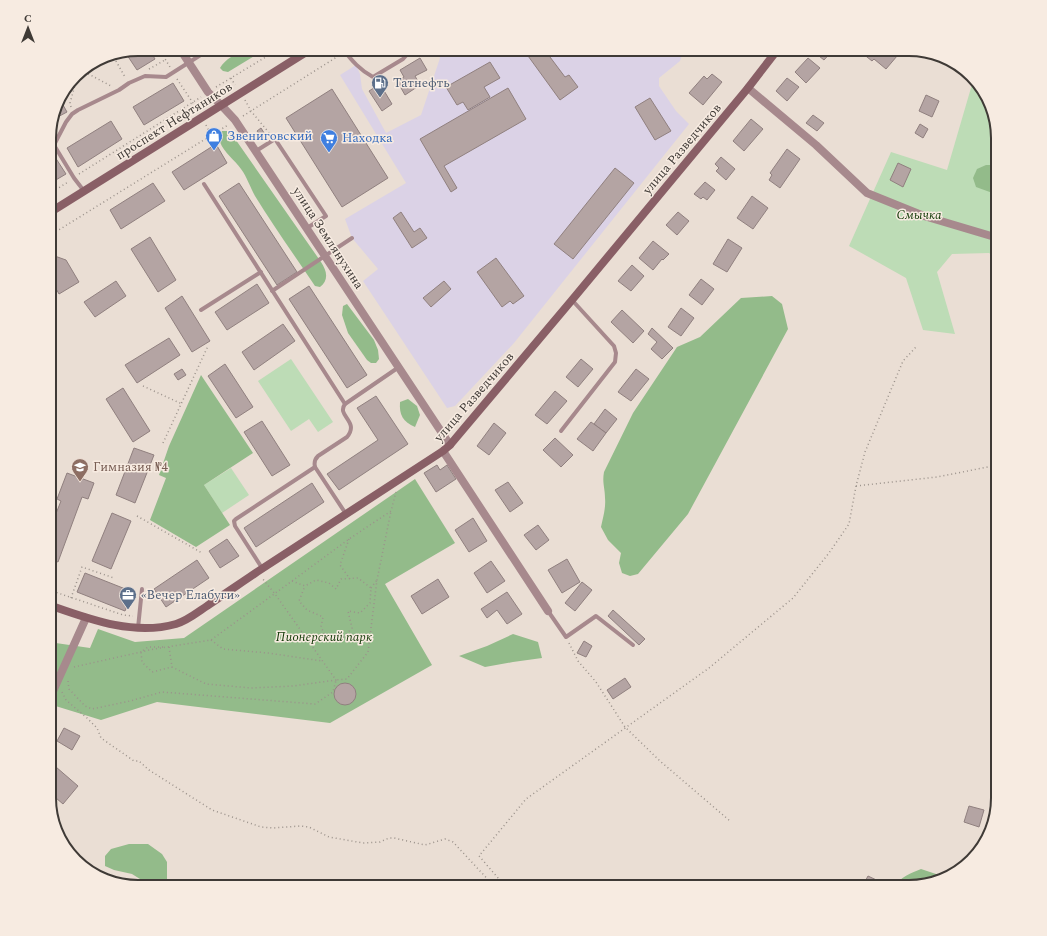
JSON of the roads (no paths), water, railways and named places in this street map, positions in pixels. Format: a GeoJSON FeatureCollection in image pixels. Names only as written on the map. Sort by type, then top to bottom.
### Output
{"type":"FeatureCollection","features":[{"type":"Feature","properties":{"kind":"street","name":"улица Землянухина"},"geometry":{"type":"LineString","coordinates":[[184,56],[208,92],[236,120],[324,256],[450,445]]}},
{"type":"Feature","properties":{"kind":"street","name":"проспект Нефтяников"},"geometry":{"type":"LineString","coordinates":[[56,209],[300,56]]}},
{"type":"Feature","properties":{"kind":"street","name":"улица Разведчиков"},"geometry":{"type":"LineString","coordinates":[[56,607],[86,618],[138,628],[177,624],[443,451],[450,445],[572,300],[748,88],[773,56]]}},
{"type":"Feature","properties":{"kind":"street"},"geometry":{"type":"LineString","coordinates":[[748,88],[816,145],[867,193],[924,216],[991,236]]}},
{"type":"Feature","properties":{"kind":"street"},"geometry":{"type":"LineString","coordinates":[[443,451],[548,611]]}},
{"type":"Feature","properties":{"kind":"street"},"geometry":{"type":"LineString","coordinates":[[56,685],[86,618]]}},
{"type":"Feature","properties":{"kind":"lane"},"geometry":{"type":"LineString","coordinates":[[56,141],[66,122],[72,114],[78,110],[145,76],[166,77],[198,56]]}},
{"type":"Feature","properties":{"kind":"lane"},"geometry":{"type":"LineString","coordinates":[[349,56],[364,73],[373,77],[405,56]]}},
{"type":"Feature","properties":{"kind":"lane"},"geometry":{"type":"LineString","coordinates":[[256,151],[275,139],[326,216],[307,228]]}},
{"type":"Feature","properties":{"kind":"lane"},"geometry":{"type":"LineString","coordinates":[[56,148],[74,178],[84,191]]}},
{"type":"Feature","properties":{"kind":"lane"},"geometry":{"type":"LineString","coordinates":[[204,184],[345,404]]}},
{"type":"Feature","properties":{"kind":"lane"},"geometry":{"type":"LineString","coordinates":[[272,291],[352,238]]}},
{"type":"Feature","properties":{"kind":"lane"},"geometry":{"type":"LineString","coordinates":[[200,310],[261,272]]}},
{"type":"Feature","properties":{"kind":"lane"},"geometry":{"type":"LineString","coordinates":[[561,431],[615,362],[616,353],[614,346],[572,300]]}},
{"type":"Feature","properties":{"kind":"lane"},"geometry":{"type":"LineString","coordinates":[[346,514],[315,467],[314,461],[318,456],[347,437],[349,434],[351,424],[343,412],[345,404],[399,368]]}},
{"type":"Feature","properties":{"kind":"lane"},"geometry":{"type":"LineString","coordinates":[[260,570],[234,522],[236,519],[315,467]]}},
{"type":"Feature","properties":{"kind":"lane"},"geometry":{"type":"LineString","coordinates":[[138,628],[142,589]]}},
{"type":"Feature","properties":{"kind":"lane"},"geometry":{"type":"LineString","coordinates":[[548,611],[566,638],[596,616],[633,645]]}},
{"type":"Feature","properties":{"kind":"place","name":"Татнефть"},"geometry":{"type":"Point","coordinates":[380,98]}},
{"type":"Feature","properties":{"kind":"place","name":"Звениговский"},"geometry":{"type":"Point","coordinates":[214,151]}},
{"type":"Feature","properties":{"kind":"place","name":"Находка"},"geometry":{"type":"Point","coordinates":[329,153]}},
{"type":"Feature","properties":{"kind":"place","name":"Гимназия №4"},"geometry":{"type":"Point","coordinates":[80,482]}},
{"type":"Feature","properties":{"kind":"place","name":"«Вечер Елабуги»"},"geometry":{"type":"Point","coordinates":[128,610]}},
{"type":"Feature","properties":{"kind":"park label","name":"Смычка"},"geometry":{"type":"Point","coordinates":[919,215]}},
{"type":"Feature","properties":{"kind":"park label","name":"Пионерский парк"},"geometry":{"type":"Point","coordinates":[324,637]}}]}
